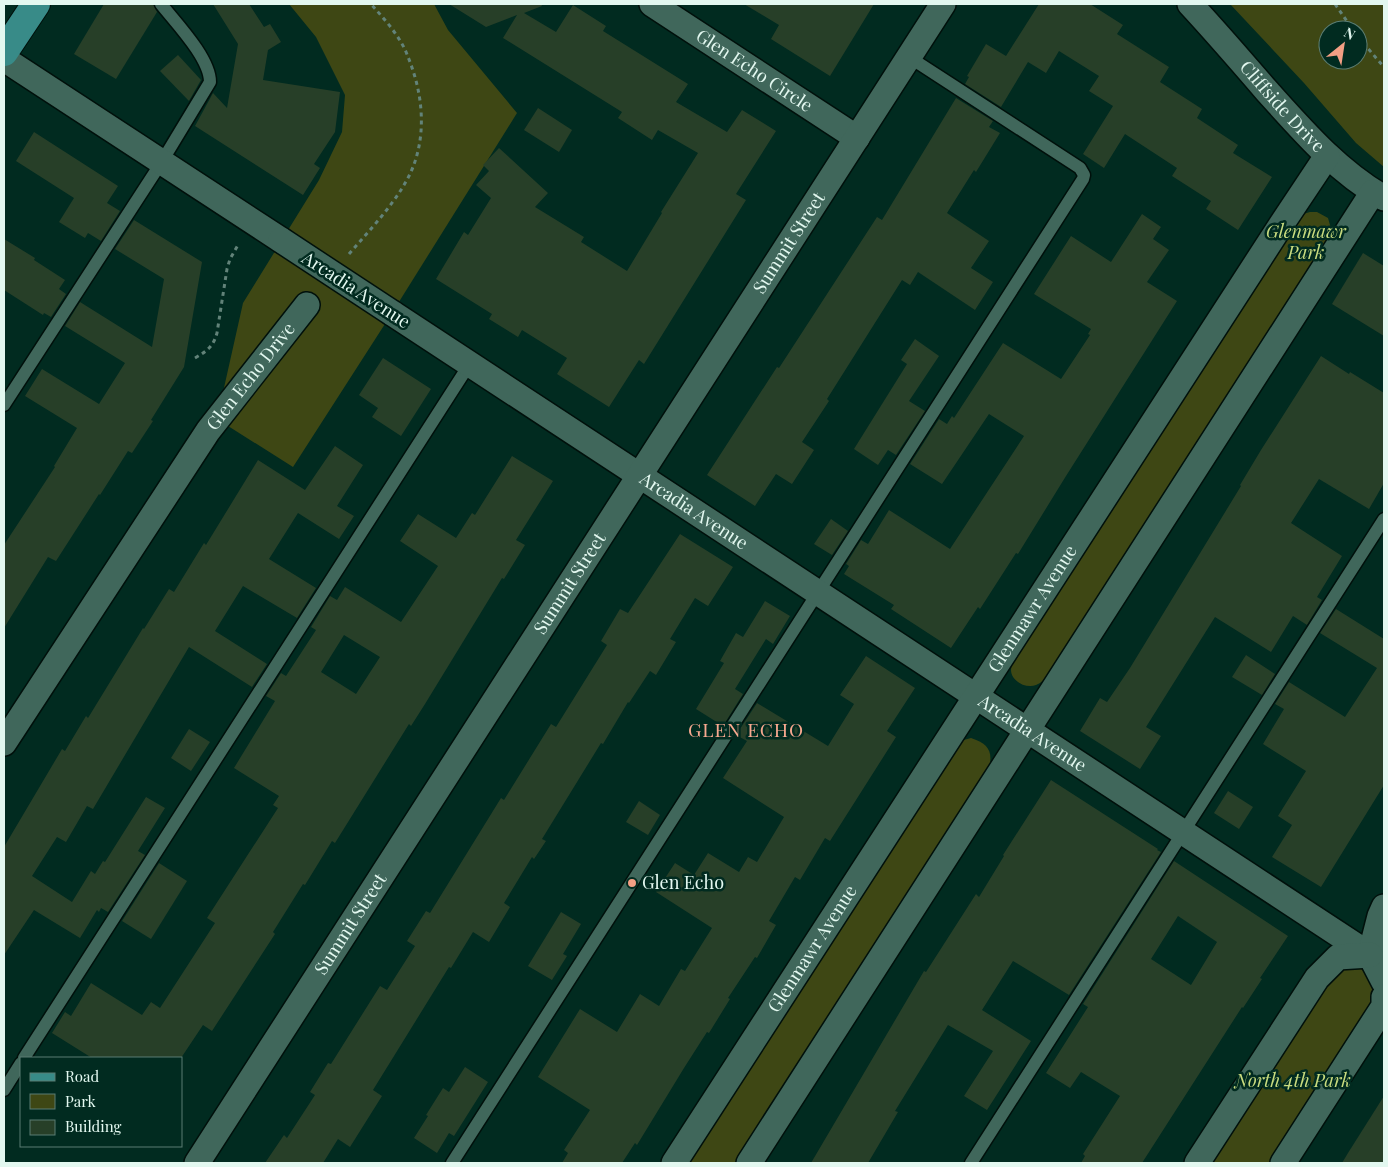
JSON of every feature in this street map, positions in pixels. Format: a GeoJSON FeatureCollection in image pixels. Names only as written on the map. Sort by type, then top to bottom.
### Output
{"type":"FeatureCollection","features":[{"type":"Feature","properties":{"kind":"main road"},"geometry":{"type":"LineString","coordinates":[[4,52],[36,4]]}},
{"type":"Feature","properties":{"kind":"street","name":"Glen Echo Circle"},"geometry":{"type":"LineString","coordinates":[[652,4],[857,138]]}},
{"type":"Feature","properties":{"kind":"street","name":"Summit Street"},"geometry":{"type":"LineString","coordinates":[[197,1163],[943,4]]}},
{"type":"Feature","properties":{"kind":"street","name":"Cliffside Drive"},"geometry":{"type":"LineString","coordinates":[[1190,4],[1301,130],[1327,156],[1379,195]]}},
{"type":"Feature","properties":{"kind":"street","name":"Arcadia Avenue"},"geometry":{"type":"LineString","coordinates":[[4,59],[1377,960]]}},
{"type":"Feature","properties":{"kind":"street","name":"Glenmawr Avenue"},"geometry":{"type":"LineString","coordinates":[[674,1163],[1280,224],[1327,156]]}},
{"type":"Feature","properties":{"kind":"street"},"geometry":{"type":"LineString","coordinates":[[749,1163],[1027,731],[1379,195]]}},
{"type":"Feature","properties":{"kind":"street","name":"Glen Echo Drive"},"geometry":{"type":"LineString","coordinates":[[4,743],[208,431],[306,305]]}},
{"type":"Feature","properties":{"kind":"street"},"geometry":{"type":"LineString","coordinates":[[1384,907],[1380,916],[1377,960],[1384,982]]}},
{"type":"Feature","properties":{"kind":"street"},"geometry":{"type":"LineString","coordinates":[[1197,1163],[1317,978],[1338,957],[1377,960]]}},
{"type":"Feature","properties":{"kind":"street"},"geometry":{"type":"LineString","coordinates":[[1283,1163],[1384,1006],[1384,997]]}},
{"type":"Feature","properties":{"kind":"lane"},"geometry":{"type":"LineString","coordinates":[[4,405],[161,162],[210,82],[210,74],[202,57],[160,4]]}},
{"type":"Feature","properties":{"kind":"lane"},"geometry":{"type":"LineString","coordinates":[[452,1163],[1083,179],[1084,175],[1080,168],[909,58]]}},
{"type":"Feature","properties":{"kind":"lane"},"geometry":{"type":"LineString","coordinates":[[25,1057],[469,365]]}},
{"type":"Feature","properties":{"kind":"lane"},"geometry":{"type":"LineString","coordinates":[[971,1163],[1384,519]]}},
{"type":"Feature","properties":{"kind":"lane"},"geometry":{"type":"LineString","coordinates":[[4,1090],[20,1065]]}},
{"type":"Feature","properties":{"kind":"path"},"geometry":{"type":"LineString","coordinates":[[344,260],[386,212],[404,186],[413,169],[422,124],[420,95],[408,55],[389,24],[371,4]]}},
{"type":"Feature","properties":{"kind":"path"},"geometry":{"type":"LineString","coordinates":[[1335,4],[1346,20]]}},
{"type":"Feature","properties":{"kind":"path"},"geometry":{"type":"LineString","coordinates":[[1368,49],[1384,67]]}},
{"type":"Feature","properties":{"kind":"path"},"geometry":{"type":"LineString","coordinates":[[195,358],[208,351],[218,333],[230,259],[243,238]]}},
{"type":"Feature","properties":{"kind":"green space"},"geometry":{"type":"Polygon","coordinates":[[[289,4],[434,4],[448,30],[517,113],[293,467],[217,419],[243,303],[319,180],[342,132],[345,95],[316,37],[289,4]]]}},
{"type":"Feature","properties":{"kind":"green space"},"geometry":{"type":"Polygon","coordinates":[[[1230,4],[1384,4],[1384,167],[1356,143],[1304,83],[1230,4]]]}},
{"type":"Feature","properties":{"kind":"green space","name":"Glenmawr Park"},"geometry":{"type":"Polygon","coordinates":[[[1317,212],[1328,218],[1332,232],[1328,243],[1049,675],[1041,682],[1032,686],[1016,681],[1011,668],[1014,658],[1296,221],[1303,214],[1317,212]]]}},
{"type":"Feature","properties":{"kind":"green space"},"geometry":{"type":"Polygon","coordinates":[[[971,738],[982,743],[989,750],[990,764],[988,771],[735,1163],[689,1163],[960,741],[971,738]]]}},
{"type":"Feature","properties":{"kind":"green space","name":"North 4th Park"},"geometry":{"type":"Polygon","coordinates":[[[1363,966],[1375,979],[1376,999],[1270,1163],[1210,1163],[1333,973],[1341,967],[1363,966]]]}},
{"type":"Feature","properties":{"kind":"building"},"geometry":{"type":"Polygon","coordinates":[[[104,4],[153,4],[157,12],[116,79],[74,54],[104,4]]]}},
{"type":"Feature","properties":{"kind":"building"},"geometry":{"type":"Polygon","coordinates":[[[213,4],[249,4],[264,27],[270,24],[281,42],[268,50],[263,80],[340,92],[335,132],[314,164],[320,168],[303,195],[195,126],[213,93],[227,108],[238,44],[213,4]]]}},
{"type":"Feature","properties":{"kind":"building"},"geometry":{"type":"Polygon","coordinates":[[[449,4],[541,4],[542,6],[524,13],[556,32],[573,5],[606,26],[603,31],[688,84],[676,102],[727,132],[742,110],[776,131],[736,194],[746,200],[644,364],[639,360],[609,407],[557,374],[567,358],[522,330],[518,337],[489,319],[492,314],[436,279],[464,232],[468,235],[491,198],[476,185],[489,171],[483,165],[499,148],[548,193],[535,207],[584,237],[581,242],[627,271],[698,153],[658,130],[652,140],[618,118],[622,112],[503,38],[517,15],[486,27],[449,4]]]}},
{"type":"Feature","properties":{"kind":"building"},"geometry":{"type":"Polygon","coordinates":[[[744,4],[874,4],[830,76],[771,39],[779,25],[744,4]]]}},
{"type":"Feature","properties":{"kind":"building"},"geometry":{"type":"Polygon","coordinates":[[[1039,4],[1090,4],[1123,25],[1117,34],[1169,67],[1160,82],[1202,109],[1197,118],[1238,145],[1233,153],[1272,177],[1238,230],[1206,209],[1211,201],[1172,176],[1177,168],[1125,134],[1104,168],[1083,154],[1113,106],[1089,91],[1099,76],[1059,51],[1046,73],[1028,62],[1001,107],[965,84],[969,77],[967,76],[986,44],[1006,56],[1039,4]]]}},
{"type":"Feature","properties":{"kind":"building"},"geometry":{"type":"Polygon","coordinates":[[[178,55],[201,80],[189,101],[160,71],[178,55]]]}},
{"type":"Feature","properties":{"kind":"building"},"geometry":{"type":"Polygon","coordinates":[[[956,98],[993,121],[989,127],[1000,133],[976,172],[974,170],[947,213],[989,241],[971,268],[993,282],[975,310],[918,272],[910,285],[902,280],[802,442],[814,450],[792,484],[776,474],[755,506],[707,475],[877,217],[882,220],[956,98]]]}},
{"type":"Feature","properties":{"kind":"building"},"geometry":{"type":"Polygon","coordinates":[[[538,108],[572,130],[559,152],[524,130],[538,108]]]}},
{"type":"Feature","properties":{"kind":"building"},"geometry":{"type":"Polygon","coordinates":[[[34,132],[118,186],[107,203],[120,211],[101,241],[88,233],[85,238],[59,222],[74,198],[16,161],[34,132]]]}},
{"type":"Feature","properties":{"kind":"building"},"geometry":{"type":"Polygon","coordinates":[[[1142,214],[1161,227],[1153,239],[1169,250],[1147,282],[1177,301],[1018,554],[1016,553],[980,609],[978,607],[951,648],[891,609],[894,605],[844,574],[849,566],[846,564],[861,540],[868,544],[889,510],[950,549],[1024,436],[989,414],[942,484],[910,464],[939,419],[947,424],[952,416],[954,418],[1003,343],[1061,379],[1090,335],[1088,334],[1091,329],[1034,294],[1071,236],[1111,262],[1142,214]]]}},
{"type":"Feature","properties":{"kind":"building"},"geometry":{"type":"Polygon","coordinates":[[[134,220],[202,262],[184,367],[132,453],[128,451],[56,561],[48,557],[4,628],[4,545],[55,467],[77,428],[25,396],[42,369],[99,404],[125,363],[65,326],[80,302],[152,347],[164,279],[115,249],[134,220]]]}},
{"type":"Feature","properties":{"kind":"building"},"geometry":{"type":"Polygon","coordinates":[[[4,239],[35,258],[34,260],[65,280],[59,289],[66,294],[51,317],[44,313],[43,315],[4,290],[4,239]]]}},
{"type":"Feature","properties":{"kind":"building"},"geometry":{"type":"Polygon","coordinates":[[[1363,253],[1384,266],[1384,336],[1332,304],[1363,253]]]}},
{"type":"Feature","properties":{"kind":"building"},"geometry":{"type":"Polygon","coordinates":[[[915,339],[939,356],[909,401],[925,411],[896,455],[888,450],[878,465],[854,449],[907,364],[901,360],[915,339]]]}},
{"type":"Feature","properties":{"kind":"building"},"geometry":{"type":"Polygon","coordinates":[[[1321,356],[1384,393],[1384,483],[1369,509],[1319,479],[1291,523],[1342,556],[1317,597],[1322,600],[1307,625],[1293,616],[1271,652],[1215,617],[1146,727],[1161,736],[1140,769],[1080,731],[1100,698],[1107,702],[1130,668],[1261,450],[1321,356]]]}},
{"type":"Feature","properties":{"kind":"building"},"geometry":{"type":"Polygon","coordinates":[[[383,358],[431,389],[401,436],[372,417],[378,408],[359,395],[383,358]]]}},
{"type":"Feature","properties":{"kind":"building"},"geometry":{"type":"Polygon","coordinates":[[[335,446],[363,465],[337,506],[354,516],[339,539],[298,513],[269,559],[316,588],[297,618],[243,586],[215,631],[267,664],[252,687],[189,647],[93,809],[87,806],[66,842],[57,837],[32,876],[72,902],[91,871],[95,874],[103,861],[105,862],[146,797],[165,808],[138,851],[145,855],[108,912],[101,908],[99,912],[97,910],[80,938],[34,910],[4,955],[4,847],[62,749],[65,751],[86,716],[88,718],[169,589],[174,592],[204,543],[206,545],[258,460],[305,490],[335,446]]]}},
{"type":"Feature","properties":{"kind":"building"},"geometry":{"type":"Polygon","coordinates":[[[512,456],[553,481],[516,540],[525,545],[504,579],[502,578],[425,704],[411,726],[409,724],[335,843],[332,841],[305,885],[303,884],[273,932],[275,934],[212,1031],[203,1025],[182,1057],[90,1057],[52,1033],[65,1012],[71,1016],[91,983],[142,1015],[151,1002],[160,1008],[215,923],[207,918],[278,808],[273,805],[279,796],[234,768],[275,701],[266,696],[281,673],[286,676],[316,630],[311,627],[330,596],[337,600],[345,587],[401,622],[438,566],[400,541],[418,514],[456,538],[472,513],[475,515],[512,456]],[[344,635],[321,672],[356,694],[380,657],[344,635]]]}},
{"type":"Feature","properties":{"kind":"building"},"geometry":{"type":"Polygon","coordinates":[[[831,519],[848,531],[832,555],[814,544],[831,519]]]}},
{"type":"Feature","properties":{"kind":"building"},"geometry":{"type":"Polygon","coordinates":[[[680,534],[733,567],[708,606],[695,598],[670,639],[676,642],[656,675],[650,671],[628,702],[542,839],[546,841],[534,859],[532,857],[504,903],[510,907],[489,942],[473,932],[451,968],[449,967],[373,1090],[382,1096],[350,1147],[338,1139],[323,1163],[265,1163],[284,1135],[287,1138],[315,1095],[310,1092],[328,1063],[331,1064],[380,986],[387,990],[415,946],[407,941],[426,911],[430,913],[501,798],[504,800],[551,724],[556,727],[607,645],[601,641],[620,609],[628,613],[680,534]]]}},
{"type":"Feature","properties":{"kind":"building"},"geometry":{"type":"Polygon","coordinates":[[[765,601],[790,616],[773,644],[766,639],[735,689],[743,694],[723,726],[696,709],[724,663],[720,661],[736,633],[743,637],[765,601]]]}},
{"type":"Feature","properties":{"kind":"building"},"geometry":{"type":"Polygon","coordinates":[[[1336,609],[1384,639],[1384,785],[1321,887],[1272,857],[1292,825],[1278,816],[1306,771],[1263,744],[1284,709],[1275,704],[1289,682],[1345,717],[1377,668],[1320,633],[1336,609]]]}},
{"type":"Feature","properties":{"kind":"building"},"geometry":{"type":"Polygon","coordinates":[[[1246,655],[1275,674],[1262,695],[1232,677],[1246,655]]]}},
{"type":"Feature","properties":{"kind":"building"},"geometry":{"type":"Polygon","coordinates":[[[866,656],[915,688],[887,731],[896,737],[830,841],[825,838],[800,880],[795,877],[769,921],[776,925],[757,958],[755,957],[728,998],[730,999],[709,1033],[707,1032],[637,1145],[635,1143],[622,1163],[562,1163],[568,1153],[564,1150],[590,1110],[538,1077],[580,1009],[617,1032],[640,994],[659,1006],[681,969],[685,971],[712,928],[656,892],[675,863],[694,875],[708,853],[739,872],[748,857],[757,862],[784,817],[723,778],[747,741],[736,735],[757,703],[828,746],[854,704],[840,695],[866,656]]]}},
{"type":"Feature","properties":{"kind":"building"},"geometry":{"type":"Polygon","coordinates":[[[189,729],[210,742],[191,771],[171,758],[189,729]]]}},
{"type":"Feature","properties":{"kind":"building"},"geometry":{"type":"Polygon","coordinates":[[[1051,780],[1161,852],[1069,995],[1013,961],[982,1010],[1031,1041],[987,1110],[964,1096],[993,1051],[948,1025],[895,1111],[898,1112],[868,1163],[811,1163],[924,971],[926,972],[976,894],[979,897],[1003,855],[1051,780]]]}},
{"type":"Feature","properties":{"kind":"building"},"geometry":{"type":"Polygon","coordinates":[[[1228,791],[1253,807],[1239,829],[1214,813],[1228,791]]]}},
{"type":"Feature","properties":{"kind":"building"},"geometry":{"type":"Polygon","coordinates":[[[639,801],[660,815],[648,835],[626,822],[639,801]]]}},
{"type":"Feature","properties":{"kind":"building"},"geometry":{"type":"Polygon","coordinates":[[[1174,861],[1288,936],[1142,1163],[1081,1163],[1085,1156],[1083,1154],[1120,1096],[1081,1072],[1070,1088],[1046,1073],[1088,1007],[1083,1004],[1174,861]],[[1178,916],[1151,959],[1191,985],[1217,942],[1178,916]]]}},
{"type":"Feature","properties":{"kind":"building"},"geometry":{"type":"Polygon","coordinates":[[[159,863],[187,881],[151,939],[122,921],[159,863]]]}},
{"type":"Feature","properties":{"kind":"building"},"geometry":{"type":"Polygon","coordinates":[[[561,912],[581,924],[563,954],[567,956],[552,980],[528,966],[561,912]]]}},
{"type":"Feature","properties":{"kind":"building"},"geometry":{"type":"Polygon","coordinates":[[[465,1067],[488,1082],[454,1136],[449,1133],[437,1153],[414,1138],[443,1088],[449,1092],[465,1067]]]}},
{"type":"Feature","properties":{"kind":"building"},"geometry":{"type":"Polygon","coordinates":[[[1384,1096],[1384,1163],[1342,1163],[1348,1153],[1384,1096]]]}},
{"type":"Feature","properties":{"kind":"place","name":"Glen Echo"},"geometry":{"type":"Point","coordinates":[632,883]}},
{"type":"Feature","properties":{"kind":"district","name":"GLEN ECHO"},"geometry":{"type":"Point","coordinates":[746,730]}}]}
